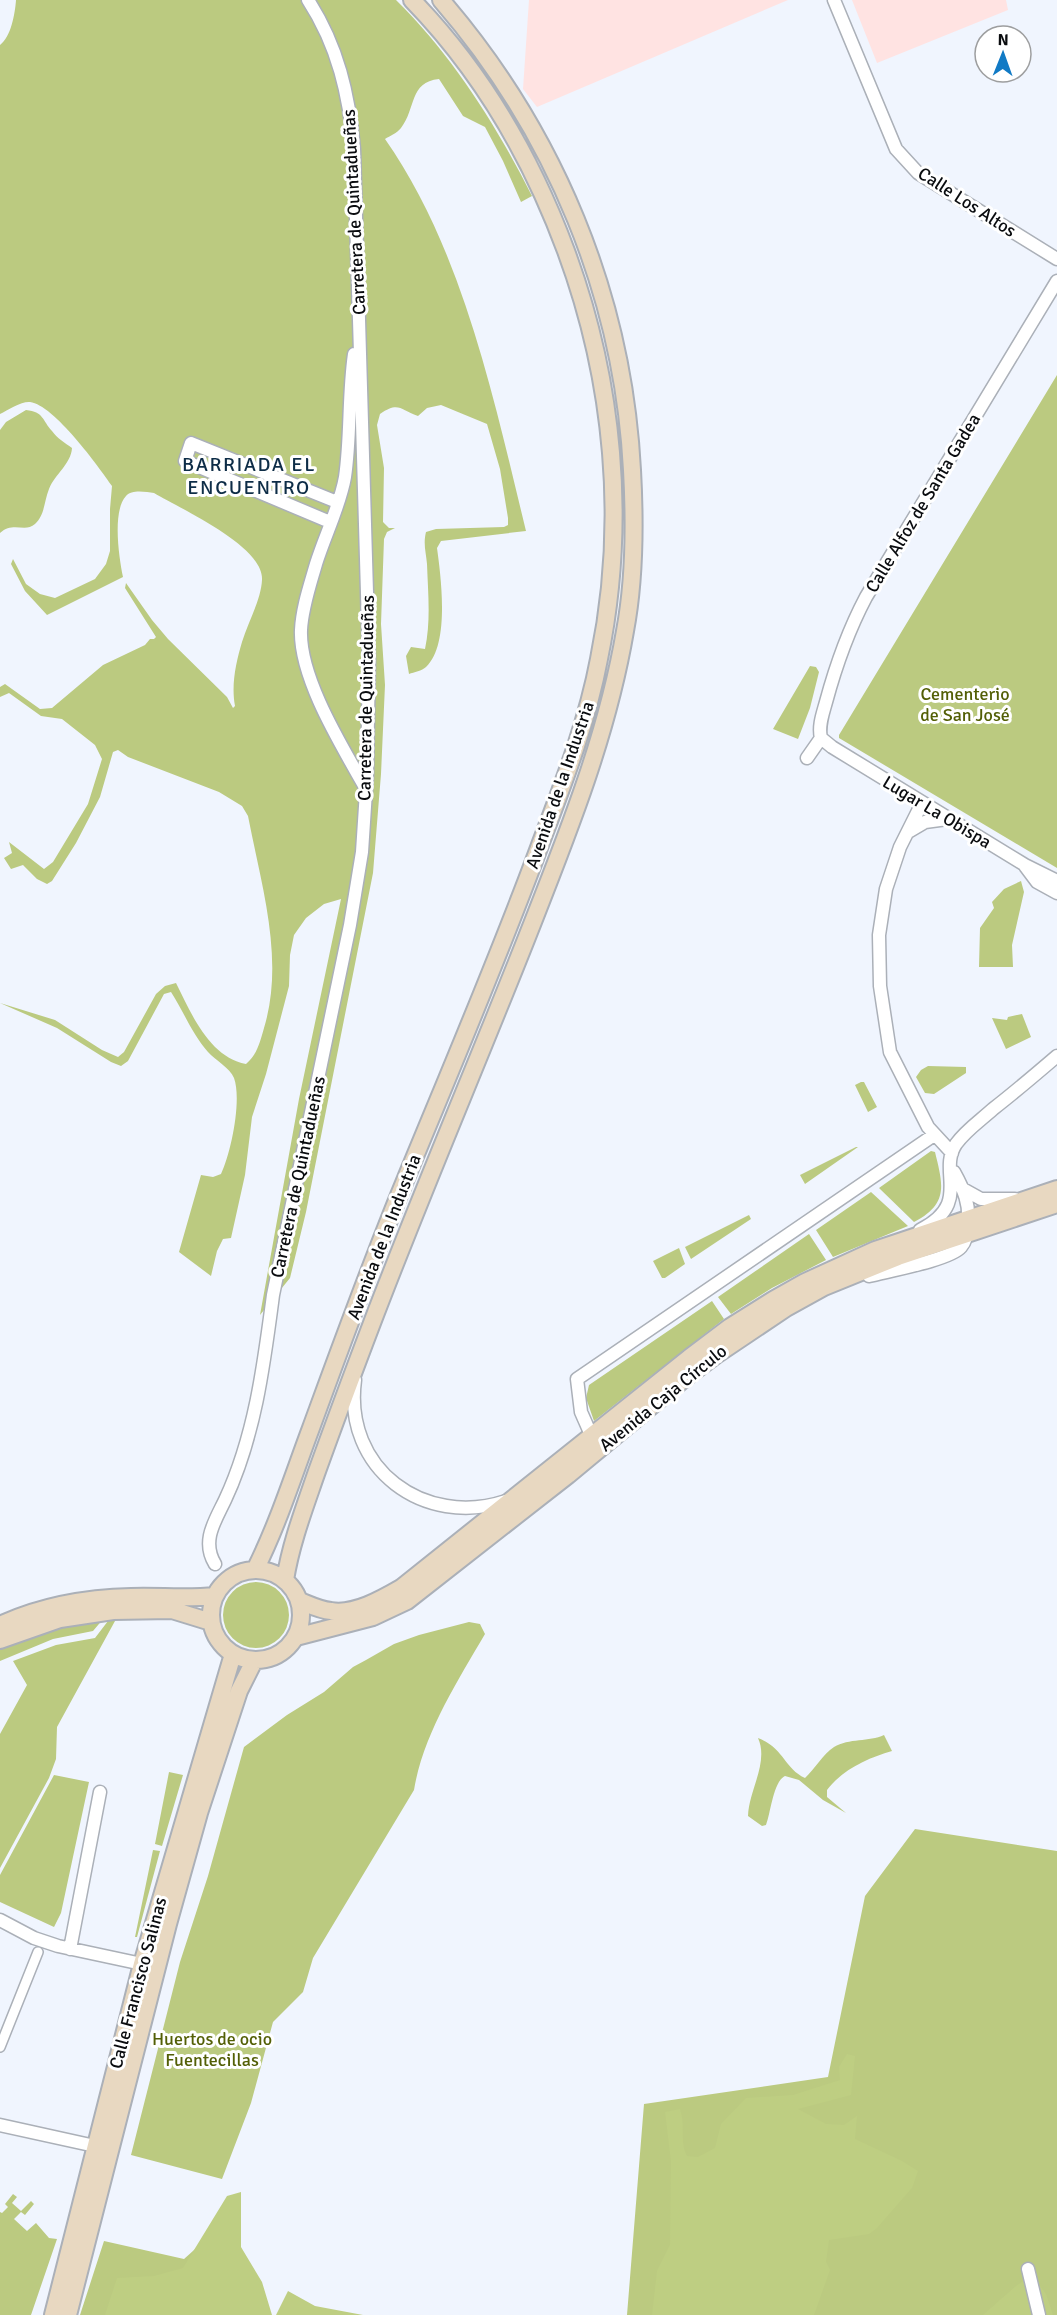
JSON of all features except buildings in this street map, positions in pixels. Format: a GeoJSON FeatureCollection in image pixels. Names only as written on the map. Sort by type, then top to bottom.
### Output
{"type":"FeatureCollection","features":[{"type":"Feature","properties":{"kind":"main road","name":"Avenida de la Industria"},"geometry":{"type":"LineString","coordinates":[[255,1570],[271,1537],[401,1190],[528,880],[574,753],[597,671],[610,582],[614,488],[611,444],[593,334],[580,289],[547,204],[524,157],[491,99],[445,38],[412,0]]}},
{"type":"Feature","properties":{"kind":"main road","name":"Avenida de la Industria"},"geometry":{"type":"LineString","coordinates":[[285,1580],[292,1544],[389,1278],[520,955],[572,820],[607,713],[626,630],[634,540],[633,487],[627,401],[609,317],[592,260],[550,160],[510,91],[472,37],[441,0]]}},
{"type":"Feature","properties":{"kind":"main road","name":"Avenida Caja Círculo"},"geometry":{"type":"LineString","coordinates":[[296,1637],[373,1617],[407,1601],[716,1354],[786,1308],[824,1287],[972,1227],[1031,1198],[1057,1189]]}},
{"type":"Feature","properties":{"kind":"main road","name":"Avenida Caja Círculo"},"geometry":{"type":"LineString","coordinates":[[300,1602],[330,1611],[342,1612],[401,1588],[689,1358],[749,1314],[805,1282],[875,1250],[1057,1204]]}},
{"type":"Feature","properties":{"kind":"main road"},"geometry":{"type":"LineString","coordinates":[[255,1570],[276,1574],[285,1580],[300,1602],[301,1620],[296,1637],[282,1652],[273,1657],[254,1660],[233,1654],[219,1641],[211,1622],[211,1609],[215,1596],[231,1577],[255,1570]]}},
{"type":"Feature","properties":{"kind":"main road"},"geometry":{"type":"LineString","coordinates":[[0,1625],[48,1608],[105,1598],[215,1596]]}},
{"type":"Feature","properties":{"kind":"main road"},"geometry":{"type":"LineString","coordinates":[[0,1641],[60,1619],[113,1611],[172,1610],[211,1622]]}},
{"type":"Feature","properties":{"kind":"main road","name":"Calle Francisco Salinas"},"geometry":{"type":"LineString","coordinates":[[53,2315],[142,1964],[233,1654]]}},
{"type":"Feature","properties":{"kind":"main road","name":"Calle Francisco Salinas"},"geometry":{"type":"LineString","coordinates":[[68,2315],[168,1924],[199,1813],[239,1691],[254,1660]]}},
{"type":"Feature","properties":{"kind":"street","name":"Carretera de Quintadueñas"},"geometry":{"type":"LineString","coordinates":[[214,1563],[209,1554],[208,1539],[239,1471],[265,1357],[273,1295],[352,914],[363,842],[370,671],[354,149],[348,97],[340,66],[331,42],[308,0]]}},
{"type":"Feature","properties":{"kind":"street","name":"Calle Los Altos"},"geometry":{"type":"LineString","coordinates":[[834,0],[885,125],[896,149],[907,162],[918,173],[1057,260]]}},
{"type":"Feature","properties":{"kind":"street","name":"Calle Alfoz de Santa Gadea"},"geometry":{"type":"LineString","coordinates":[[820,738],[820,725],[838,661],[852,624],[866,597],[1057,281]]}},
{"type":"Feature","properties":{"kind":"street"},"geometry":{"type":"LineString","coordinates":[[360,337],[354,352],[351,378],[345,477],[304,609],[301,631],[303,658],[322,704],[366,790]]}},
{"type":"Feature","properties":{"kind":"street"},"geometry":{"type":"LineString","coordinates":[[330,522],[185,461],[191,443],[338,502]]}},
{"type":"Feature","properties":{"kind":"street"},"geometry":{"type":"LineString","coordinates":[[807,758],[820,738]]}},
{"type":"Feature","properties":{"kind":"street","name":"Lugar La Obispa"},"geometry":{"type":"LineString","coordinates":[[820,738],[947,819],[1057,881]]}},
{"type":"Feature","properties":{"kind":"street"},"geometry":{"type":"LineString","coordinates":[[922,803],[891,873],[881,913],[880,986],[890,1052],[934,1135],[952,1153]]}},
{"type":"Feature","properties":{"kind":"street"},"geometry":{"type":"LineString","coordinates":[[907,833],[925,822],[947,819]]}},
{"type":"Feature","properties":{"kind":"street"},"geometry":{"type":"LineString","coordinates":[[1025,865],[1037,882],[1057,893]]}},
{"type":"Feature","properties":{"kind":"street"},"geometry":{"type":"LineString","coordinates":[[972,1227],[960,1211],[958,1190],[951,1168],[952,1153],[956,1145],[973,1127],[1057,1056]]}},
{"type":"Feature","properties":{"kind":"street"},"geometry":{"type":"LineString","coordinates":[[592,1437],[581,1412],[577,1379],[934,1135]]}},
{"type":"Feature","properties":{"kind":"street"},"geometry":{"type":"LineString","coordinates":[[958,1190],[985,1200],[1031,1198]]}},
{"type":"Feature","properties":{"kind":"street"},"geometry":{"type":"LineString","coordinates":[[875,1250],[926,1227],[941,1214],[958,1190]]}},
{"type":"Feature","properties":{"kind":"street","name":"Avenida de la Industria"},"geometry":{"type":"LineString","coordinates":[[389,1278],[356,1373],[354,1388],[354,1415],[358,1434],[368,1455],[390,1480],[413,1495],[434,1503],[481,1507],[516,1497]]}},
{"type":"Feature","properties":{"kind":"street"},"geometry":{"type":"LineString","coordinates":[[70,1949],[100,1792]]}},
{"type":"Feature","properties":{"kind":"street"},"geometry":{"type":"LineString","coordinates":[[0,1920],[34,1938],[70,1949],[142,1964]]}},
{"type":"Feature","properties":{"kind":"street"},"geometry":{"type":"LineString","coordinates":[[0,2047],[38,1952]]}},
{"type":"Feature","properties":{"kind":"street"},"geometry":{"type":"LineString","coordinates":[[0,2125],[95,2146]]}},
{"type":"Feature","properties":{"kind":"street"},"geometry":{"type":"LineString","coordinates":[[1028,2269],[1039,2315]]}},
{"type":"Feature","properties":{"kind":"shaded area"},"geometry":{"type":"Polygon","coordinates":[[[529,0],[788,0],[537,107],[523,89],[529,0]]]}},
{"type":"Feature","properties":{"kind":"shaded area"},"geometry":{"type":"Polygon","coordinates":[[[852,0],[1006,0],[1008,10],[877,63],[852,0]]]}},
{"type":"Feature","properties":{"kind":"green space"},"geometry":{"type":"Polygon","coordinates":[[[16,0],[396,0],[436,44],[472,92],[504,143],[532,196],[521,202],[485,127],[463,116],[439,79],[423,85],[414,98],[406,121],[401,128],[385,139],[412,182],[455,277],[488,379],[526,531],[441,541],[437,548],[442,610],[438,643],[434,657],[426,667],[409,674],[406,656],[411,647],[425,649],[427,638],[429,607],[426,532],[436,529],[504,527],[508,525],[508,518],[500,469],[487,424],[441,405],[427,408],[418,416],[396,407],[380,414],[377,425],[384,468],[383,522],[389,528],[395,528],[387,532],[384,539],[381,624],[385,685],[373,873],[306,1212],[290,1278],[260,1315],[299,1099],[341,899],[324,904],[306,918],[294,935],[290,955],[289,986],[252,1117],[245,1175],[231,1238],[223,1239],[217,1251],[211,1276],[179,1252],[201,1175],[213,1177],[221,1174],[225,1165],[236,1113],[236,1088],[232,1074],[208,1052],[197,1038],[171,992],[164,994],[128,1061],[121,1066],[57,1028],[0,1003],[55,1020],[102,1050],[118,1057],[124,1052],[156,994],[165,986],[176,983],[195,1020],[212,1043],[233,1060],[246,1064],[255,1052],[264,1028],[270,1002],[272,975],[269,922],[248,816],[242,806],[219,792],[128,757],[118,750],[113,752],[100,797],[76,843],[52,881],[47,884],[37,879],[23,865],[11,869],[4,858],[12,853],[9,842],[44,869],[53,862],[88,804],[102,759],[95,745],[62,719],[41,716],[9,693],[0,697],[0,687],[5,684],[40,709],[52,708],[103,665],[145,645],[150,639],[154,639],[156,637],[125,588],[126,583],[168,639],[227,697],[233,708],[238,657],[262,580],[259,567],[250,554],[236,542],[154,493],[143,492],[132,492],[126,496],[119,512],[118,535],[123,577],[47,615],[25,591],[11,564],[13,559],[26,584],[40,594],[55,598],[95,579],[106,564],[110,551],[112,486],[75,438],[40,406],[27,402],[0,414],[0,45],[10,31],[16,0]]]}},
{"type":"Feature","properties":{"kind":"green space","name":"Cementerio de San José"},"geometry":{"type":"Polygon","coordinates":[[[1057,375],[1057,868],[839,738],[839,735],[1057,375]]]}},
{"type":"Feature","properties":{"kind":"green space"},"geometry":{"type":"Polygon","coordinates":[[[26,410],[40,415],[56,436],[72,448],[71,454],[49,489],[43,512],[35,524],[27,528],[10,528],[0,533],[0,430],[6,422],[26,410]]]}},
{"type":"Feature","properties":{"kind":"green space"},"geometry":{"type":"Polygon","coordinates":[[[810,666],[816,667],[819,672],[810,708],[798,739],[773,729],[810,666]]]}},
{"type":"Feature","properties":{"kind":"green space"},"geometry":{"type":"Polygon","coordinates":[[[1021,881],[1024,892],[1012,945],[1013,967],[979,967],[980,928],[994,908],[992,902],[1004,889],[1021,881]]]}},
{"type":"Feature","properties":{"kind":"green space"},"geometry":{"type":"Polygon","coordinates":[[[1022,1014],[1031,1037],[1006,1049],[992,1018],[1007,1020],[1008,1017],[1022,1014]]]}},
{"type":"Feature","properties":{"kind":"green space"},"geometry":{"type":"Polygon","coordinates":[[[928,1066],[966,1067],[966,1073],[934,1094],[925,1093],[916,1077],[928,1066]]]}},
{"type":"Feature","properties":{"kind":"green space"},"geometry":{"type":"Polygon","coordinates":[[[864,1082],[877,1107],[868,1112],[855,1085],[864,1082]]]}},
{"type":"Feature","properties":{"kind":"green space"},"geometry":{"type":"Polygon","coordinates":[[[858,1147],[805,1184],[800,1175],[858,1147]]]}},
{"type":"Feature","properties":{"kind":"green space"},"geometry":{"type":"Polygon","coordinates":[[[931,1151],[935,1152],[938,1164],[941,1193],[933,1208],[914,1222],[879,1188],[931,1151]]]}},
{"type":"Feature","properties":{"kind":"green space"},"geometry":{"type":"Polygon","coordinates":[[[871,1192],[908,1226],[833,1257],[816,1230],[871,1192]]]}},
{"type":"Feature","properties":{"kind":"green space"},"geometry":{"type":"Polygon","coordinates":[[[749,1215],[751,1219],[691,1259],[685,1247],[749,1215]]]}},
{"type":"Feature","properties":{"kind":"green space"},"geometry":{"type":"Polygon","coordinates":[[[809,1234],[826,1260],[772,1288],[731,1314],[718,1297],[809,1234]]]}},
{"type":"Feature","properties":{"kind":"green space"},"geometry":{"type":"Polygon","coordinates":[[[679,1248],[685,1264],[662,1278],[653,1261],[679,1248]]]}},
{"type":"Feature","properties":{"kind":"green space"},"geometry":{"type":"Polygon","coordinates":[[[712,1301],[724,1319],[594,1421],[586,1398],[589,1385],[712,1301]]]}},
{"type":"Feature","properties":{"kind":"green space"},"geometry":{"type":"Polygon","coordinates":[[[256,1582],[268,1585],[279,1592],[286,1603],[289,1615],[286,1627],[279,1638],[268,1645],[256,1648],[244,1645],[233,1638],[226,1627],[223,1615],[226,1603],[233,1592],[244,1585],[256,1582]]]}},
{"type":"Feature","properties":{"kind":"green space"},"geometry":{"type":"Polygon","coordinates":[[[104,1618],[93,1631],[53,1639],[0,1661],[0,1647],[48,1629],[104,1618]]]}},
{"type":"Feature","properties":{"kind":"green space"},"geometry":{"type":"Polygon","coordinates":[[[108,1621],[115,1621],[57,1727],[56,1759],[49,1778],[0,1868],[0,1734],[27,1685],[13,1661],[56,1645],[95,1638],[108,1621]]]}},
{"type":"Feature","properties":{"kind":"green space","name":"Huertos de ocio Fuentecillas"},"geometry":{"type":"Polygon","coordinates":[[[469,1622],[480,1624],[485,1634],[442,1709],[418,1769],[414,1790],[313,1958],[303,1992],[273,2022],[251,2103],[222,2179],[131,2155],[180,1962],[208,1876],[244,1747],[287,1715],[324,1692],[353,1667],[394,1644],[469,1622]]]}},
{"type":"Feature","properties":{"kind":"green space"},"geometry":{"type":"Polygon","coordinates":[[[884,1735],[892,1751],[856,1765],[827,1790],[827,1797],[846,1813],[823,1800],[799,1780],[785,1776],[775,1791],[766,1825],[762,1826],[748,1816],[760,1766],[761,1747],[758,1738],[779,1752],[792,1769],[805,1778],[834,1747],[846,1742],[884,1735]]]}},
{"type":"Feature","properties":{"kind":"green space"},"geometry":{"type":"Polygon","coordinates":[[[169,1772],[183,1775],[162,1846],[155,1844],[169,1772]]]}},
{"type":"Feature","properties":{"kind":"green space"},"geometry":{"type":"Polygon","coordinates":[[[54,1775],[89,1782],[61,1913],[54,1927],[0,1902],[0,1875],[54,1775]]]}},
{"type":"Feature","properties":{"kind":"green space"},"geometry":{"type":"Polygon","coordinates":[[[915,1829],[1057,1851],[1057,2315],[627,2315],[644,2104],[828,2077],[865,1896],[915,1829]]]}},
{"type":"Feature","properties":{"kind":"green space"},"geometry":{"type":"Polygon","coordinates":[[[153,1850],[160,1851],[137,1937],[135,1937],[153,1850]]]}},
{"type":"Feature","properties":{"kind":"green space"},"geometry":{"type":"Polygon","coordinates":[[[847,2054],[855,2056],[851,2095],[798,2109],[826,2124],[844,2125],[857,2116],[855,2139],[918,2171],[912,2188],[869,2234],[829,2240],[826,2262],[830,2270],[814,2315],[652,2315],[657,2271],[670,2245],[671,2162],[665,2112],[680,2109],[687,2156],[698,2157],[715,2148],[721,2124],[746,2098],[793,2095],[840,2080],[839,2067],[847,2054]]]}},
{"type":"Feature","properties":{"kind":"green space"},"geometry":{"type":"Polygon","coordinates":[[[241,2192],[241,2247],[262,2282],[272,2315],[105,2315],[117,2278],[154,2276],[183,2268],[227,2196],[241,2192]]]}},
{"type":"Feature","properties":{"kind":"green space"},"geometry":{"type":"Polygon","coordinates":[[[13,2194],[17,2197],[12,2203],[21,2211],[31,2201],[34,2204],[25,2215],[21,2212],[14,2219],[27,2231],[36,2223],[49,2238],[57,2239],[31,2315],[0,2315],[0,2212],[2,2213],[8,2207],[5,2204],[13,2194]]]}},
{"type":"Feature","properties":{"kind":"green space"},"geometry":{"type":"Polygon","coordinates":[[[212,2234],[245,2315],[80,2315],[104,2241],[184,2259],[212,2234]]]}},
{"type":"Feature","properties":{"kind":"green space"},"geometry":{"type":"Polygon","coordinates":[[[1032,2275],[1046,2294],[1053,2315],[983,2315],[1016,2286],[1032,2275]]]}},
{"type":"Feature","properties":{"kind":"green space"},"geometry":{"type":"Polygon","coordinates":[[[288,2291],[315,2306],[363,2315],[276,2315],[288,2291]]]}},
{"type":"Feature","properties":{"kind":"district","name":"BARRIADA EL ENCUENTRO"},"geometry":{"type":"Point","coordinates":[249,476]}}]}
